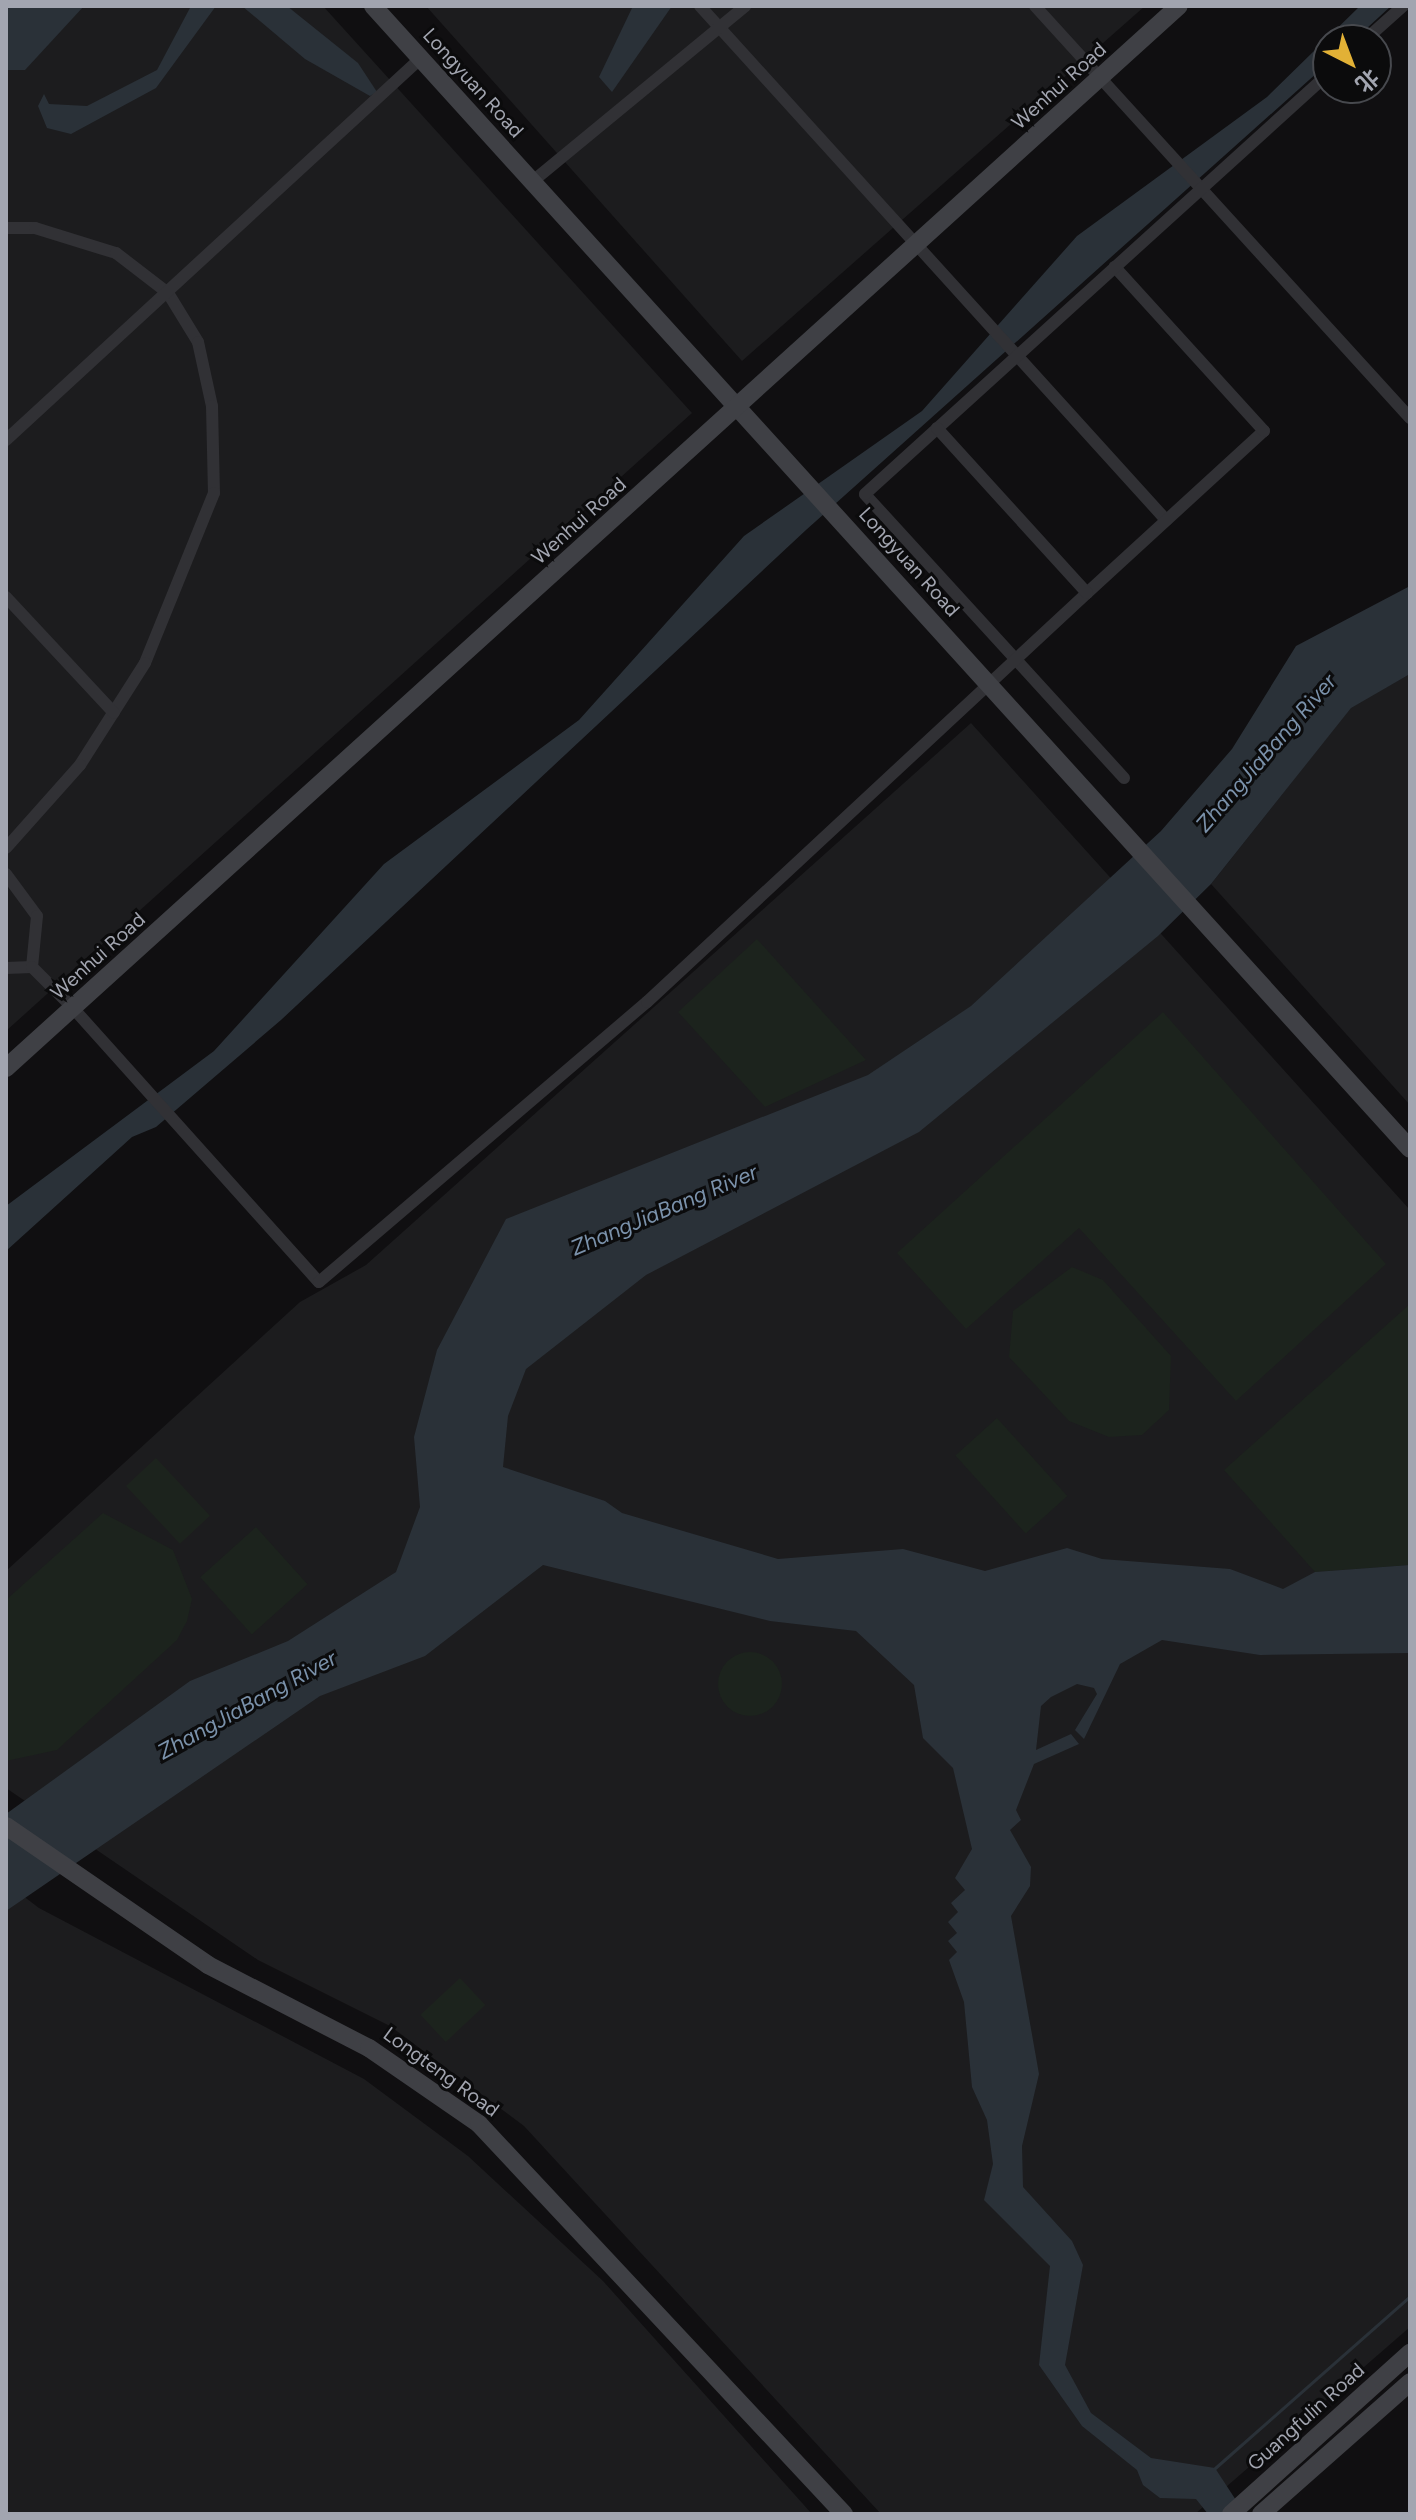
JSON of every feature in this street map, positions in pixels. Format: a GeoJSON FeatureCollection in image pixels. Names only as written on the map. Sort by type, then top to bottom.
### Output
{"type":"FeatureCollection","features":[{"type":"Feature","properties":{"kind":"main road","name":"Longyuan Road"},"geometry":{"type":"LineString","coordinates":[[373,6],[1410,1149]]}},
{"type":"Feature","properties":{"kind":"main road","name":"Wenhui Road"},"geometry":{"type":"LineString","coordinates":[[6,1068],[1179,6]]}},
{"type":"Feature","properties":{"kind":"main road","name":"Longteng Road"},"geometry":{"type":"LineString","coordinates":[[6,1826],[208,1965],[369,2048],[479,2124],[844,2514]]}},
{"type":"Feature","properties":{"kind":"main road","name":"Guangfulin Road"},"geometry":{"type":"LineString","coordinates":[[1237,2508],[1410,2353]]}},
{"type":"Feature","properties":{"kind":"main road","name":"Guangfulin Road"},"geometry":{"type":"LineString","coordinates":[[1261,2514],[1410,2382]]}},
{"type":"Feature","properties":{"kind":"street"},"geometry":{"type":"LineString","coordinates":[[700,6],[1166,520]]}},
{"type":"Feature","properties":{"kind":"street"},"geometry":{"type":"LineString","coordinates":[[533,181],[716,24],[745,6]]}},
{"type":"Feature","properties":{"kind":"street"},"geometry":{"type":"LineString","coordinates":[[1035,6],[1410,418]]}},
{"type":"Feature","properties":{"kind":"street"},"geometry":{"type":"LineString","coordinates":[[1383,24],[1403,6]]}},
{"type":"Feature","properties":{"kind":"street"},"geometry":{"type":"LineString","coordinates":[[6,440],[421,58]]}},
{"type":"Feature","properties":{"kind":"street"},"geometry":{"type":"LineString","coordinates":[[1124,778],[865,494],[1312,88]]}},
{"type":"Feature","properties":{"kind":"street"},"geometry":{"type":"LineString","coordinates":[[6,228],[35,228],[116,253],[168,293],[198,342],[212,406],[214,493],[186,576],[114,713],[80,765],[6,848]]}},
{"type":"Feature","properties":{"kind":"street"},"geometry":{"type":"LineString","coordinates":[[6,968],[32,967],[73,1008],[319,1282],[647,1002],[1264,431],[1115,267]]}},
{"type":"Feature","properties":{"kind":"street"},"geometry":{"type":"LineString","coordinates":[[937,428],[1087,593]]}},
{"type":"Feature","properties":{"kind":"street"},"geometry":{"type":"LineString","coordinates":[[6,597],[114,713]]}},
{"type":"Feature","properties":{"kind":"street"},"geometry":{"type":"LineString","coordinates":[[6,874],[37,916],[32,967]]}},
{"type":"Feature","properties":{"kind":"shaded area"},"geometry":{"type":"Polygon","coordinates":[[[6,6],[323,6],[692,413],[6,1031],[6,6]]]}},
{"type":"Feature","properties":{"kind":"shaded area"},"geometry":{"type":"Polygon","coordinates":[[[426,6],[1145,6],[742,361],[426,6]]]}},
{"type":"Feature","properties":{"kind":"shaded area"},"geometry":{"type":"Polygon","coordinates":[[[1410,674],[1410,1105],[1211,884],[1351,707],[1410,674]]]}},
{"type":"Feature","properties":{"kind":"shaded area"},"geometry":{"type":"Polygon","coordinates":[[[971,723],[1410,1210],[1410,2327],[1195,2514],[881,2514],[524,2126],[390,2026],[258,1960],[6,1788],[6,1571],[300,1302],[366,1265],[971,723]]]}},
{"type":"Feature","properties":{"kind":"shaded area"},"geometry":{"type":"Polygon","coordinates":[[[757,939],[866,1060],[765,1107],[678,1012],[757,939]]]}},
{"type":"Feature","properties":{"kind":"shaded area"},"geometry":{"type":"Polygon","coordinates":[[[1163,1012],[1386,1264],[1236,1401],[1079,1228],[966,1329],[897,1253],[1163,1012]]]}},
{"type":"Feature","properties":{"kind":"shaded area"},"geometry":{"type":"Polygon","coordinates":[[[1072,1267],[1103,1280],[1171,1356],[1169,1410],[1142,1435],[1109,1437],[1069,1421],[1009,1357],[1013,1311],[1072,1267]]]}},
{"type":"Feature","properties":{"kind":"shaded area"},"geometry":{"type":"Polygon","coordinates":[[[1410,1304],[1410,1565],[1315,1572],[1224,1470],[1410,1304]]]}},
{"type":"Feature","properties":{"kind":"shaded area"},"geometry":{"type":"Polygon","coordinates":[[[997,1418],[1067,1496],[1026,1534],[955,1455],[997,1418]]]}},
{"type":"Feature","properties":{"kind":"shaded area"},"geometry":{"type":"Polygon","coordinates":[[[156,1458],[210,1516],[180,1544],[126,1486],[156,1458]]]}},
{"type":"Feature","properties":{"kind":"shaded area"},"geometry":{"type":"Polygon","coordinates":[[[103,1513],[173,1550],[192,1599],[187,1621],[177,1640],[57,1750],[6,1761],[6,1600],[103,1513]]]}},
{"type":"Feature","properties":{"kind":"shaded area"},"geometry":{"type":"Polygon","coordinates":[[[256,1527],[308,1584],[252,1634],[200,1577],[256,1527]]]}},
{"type":"Feature","properties":{"kind":"shaded area"},"geometry":{"type":"Polygon","coordinates":[[[750,1652],[768,1658],[776,1666],[782,1684],[776,1702],[768,1710],[750,1716],[732,1710],[724,1702],[718,1684],[724,1666],[732,1658],[750,1652]]]}},
{"type":"Feature","properties":{"kind":"shaded area"},"geometry":{"type":"Polygon","coordinates":[[[6,1883],[39,1908],[364,2079],[468,2156],[603,2281],[812,2514],[6,2514],[6,1883]]]}},
{"type":"Feature","properties":{"kind":"shaded area"},"geometry":{"type":"Polygon","coordinates":[[[460,1978],[485,2005],[446,2042],[421,2015],[460,1978]]]}},
{"type":"Feature","properties":{"kind":"water"},"geometry":{"type":"Polygon","coordinates":[[[6,6],[84,6],[25,70],[6,70],[6,6]]]}},
{"type":"Feature","properties":{"kind":"water"},"geometry":{"type":"Polygon","coordinates":[[[191,6],[216,6],[156,88],[71,134],[47,128],[38,106],[44,94],[49,104],[87,106],[157,70],[191,6]]]}},
{"type":"Feature","properties":{"kind":"water"},"geometry":{"type":"Polygon","coordinates":[[[242,6],[287,6],[358,63],[377,92],[370,96],[305,59],[242,6]]]}},
{"type":"Feature","properties":{"kind":"water"},"geometry":{"type":"Polygon","coordinates":[[[633,6],[672,6],[612,92],[599,77],[633,6]]]}},
{"type":"Feature","properties":{"kind":"water"},"geometry":{"type":"Polygon","coordinates":[[[1360,6],[1391,6],[1371,24],[1342,24],[1360,6]]]}},
{"type":"Feature","properties":{"kind":"water"},"geometry":{"type":"Polygon","coordinates":[[[1312,53],[1312,77],[806,530],[281,1020],[156,1127],[132,1137],[6,1251],[6,1206],[214,1051],[384,864],[579,720],[744,536],[922,411],[1077,236],[1267,97],[1312,53]]]}},
{"type":"Feature","properties":{"kind":"water","name":"ZhangJiaBang River"},"geometry":{"type":"Polygon","coordinates":[[[1410,586],[1410,674],[1351,708],[1211,884],[1158,936],[919,1132],[646,1275],[526,1369],[508,1416],[503,1467],[605,1501],[622,1513],[778,1559],[903,1549],[985,1571],[1067,1548],[1102,1559],[1230,1569],[1283,1589],[1315,1572],[1410,1565],[1410,1653],[1260,1655],[1162,1640],[1120,1664],[1084,1739],[1075,1730],[1097,1694],[1094,1688],[1077,1684],[1051,1697],[1041,1706],[1036,1750],[1071,1734],[1079,1744],[1034,1764],[1016,1810],[1021,1820],[1010,1830],[1031,1867],[1030,1886],[1011,1916],[1039,2074],[1022,2146],[1023,2187],[1072,2241],[1083,2265],[1065,2365],[1091,2413],[1151,2458],[1215,2468],[1245,2514],[1208,2514],[1196,2499],[1160,2498],[1143,2485],[1137,2470],[1082,2426],[1039,2365],[1050,2266],[984,2200],[993,2164],[987,2120],[972,2087],[964,2002],[949,1960],[957,1952],[948,1941],[957,1933],[948,1922],[958,1912],[951,1903],[965,1890],[955,1878],[972,1849],[953,1768],[923,1738],[914,1685],[856,1631],[770,1621],[543,1565],[425,1656],[320,1696],[6,1911],[6,1814],[190,1681],[288,1641],[396,1572],[420,1507],[414,1437],[437,1350],[506,1219],[868,1075],[971,1006],[1161,831],[1232,749],[1296,646],[1410,586]]]}},
{"type":"Feature","properties":{"kind":"waterway"},"geometry":{"type":"LineString","coordinates":[[1215,2468],[1410,2296]]}}]}
